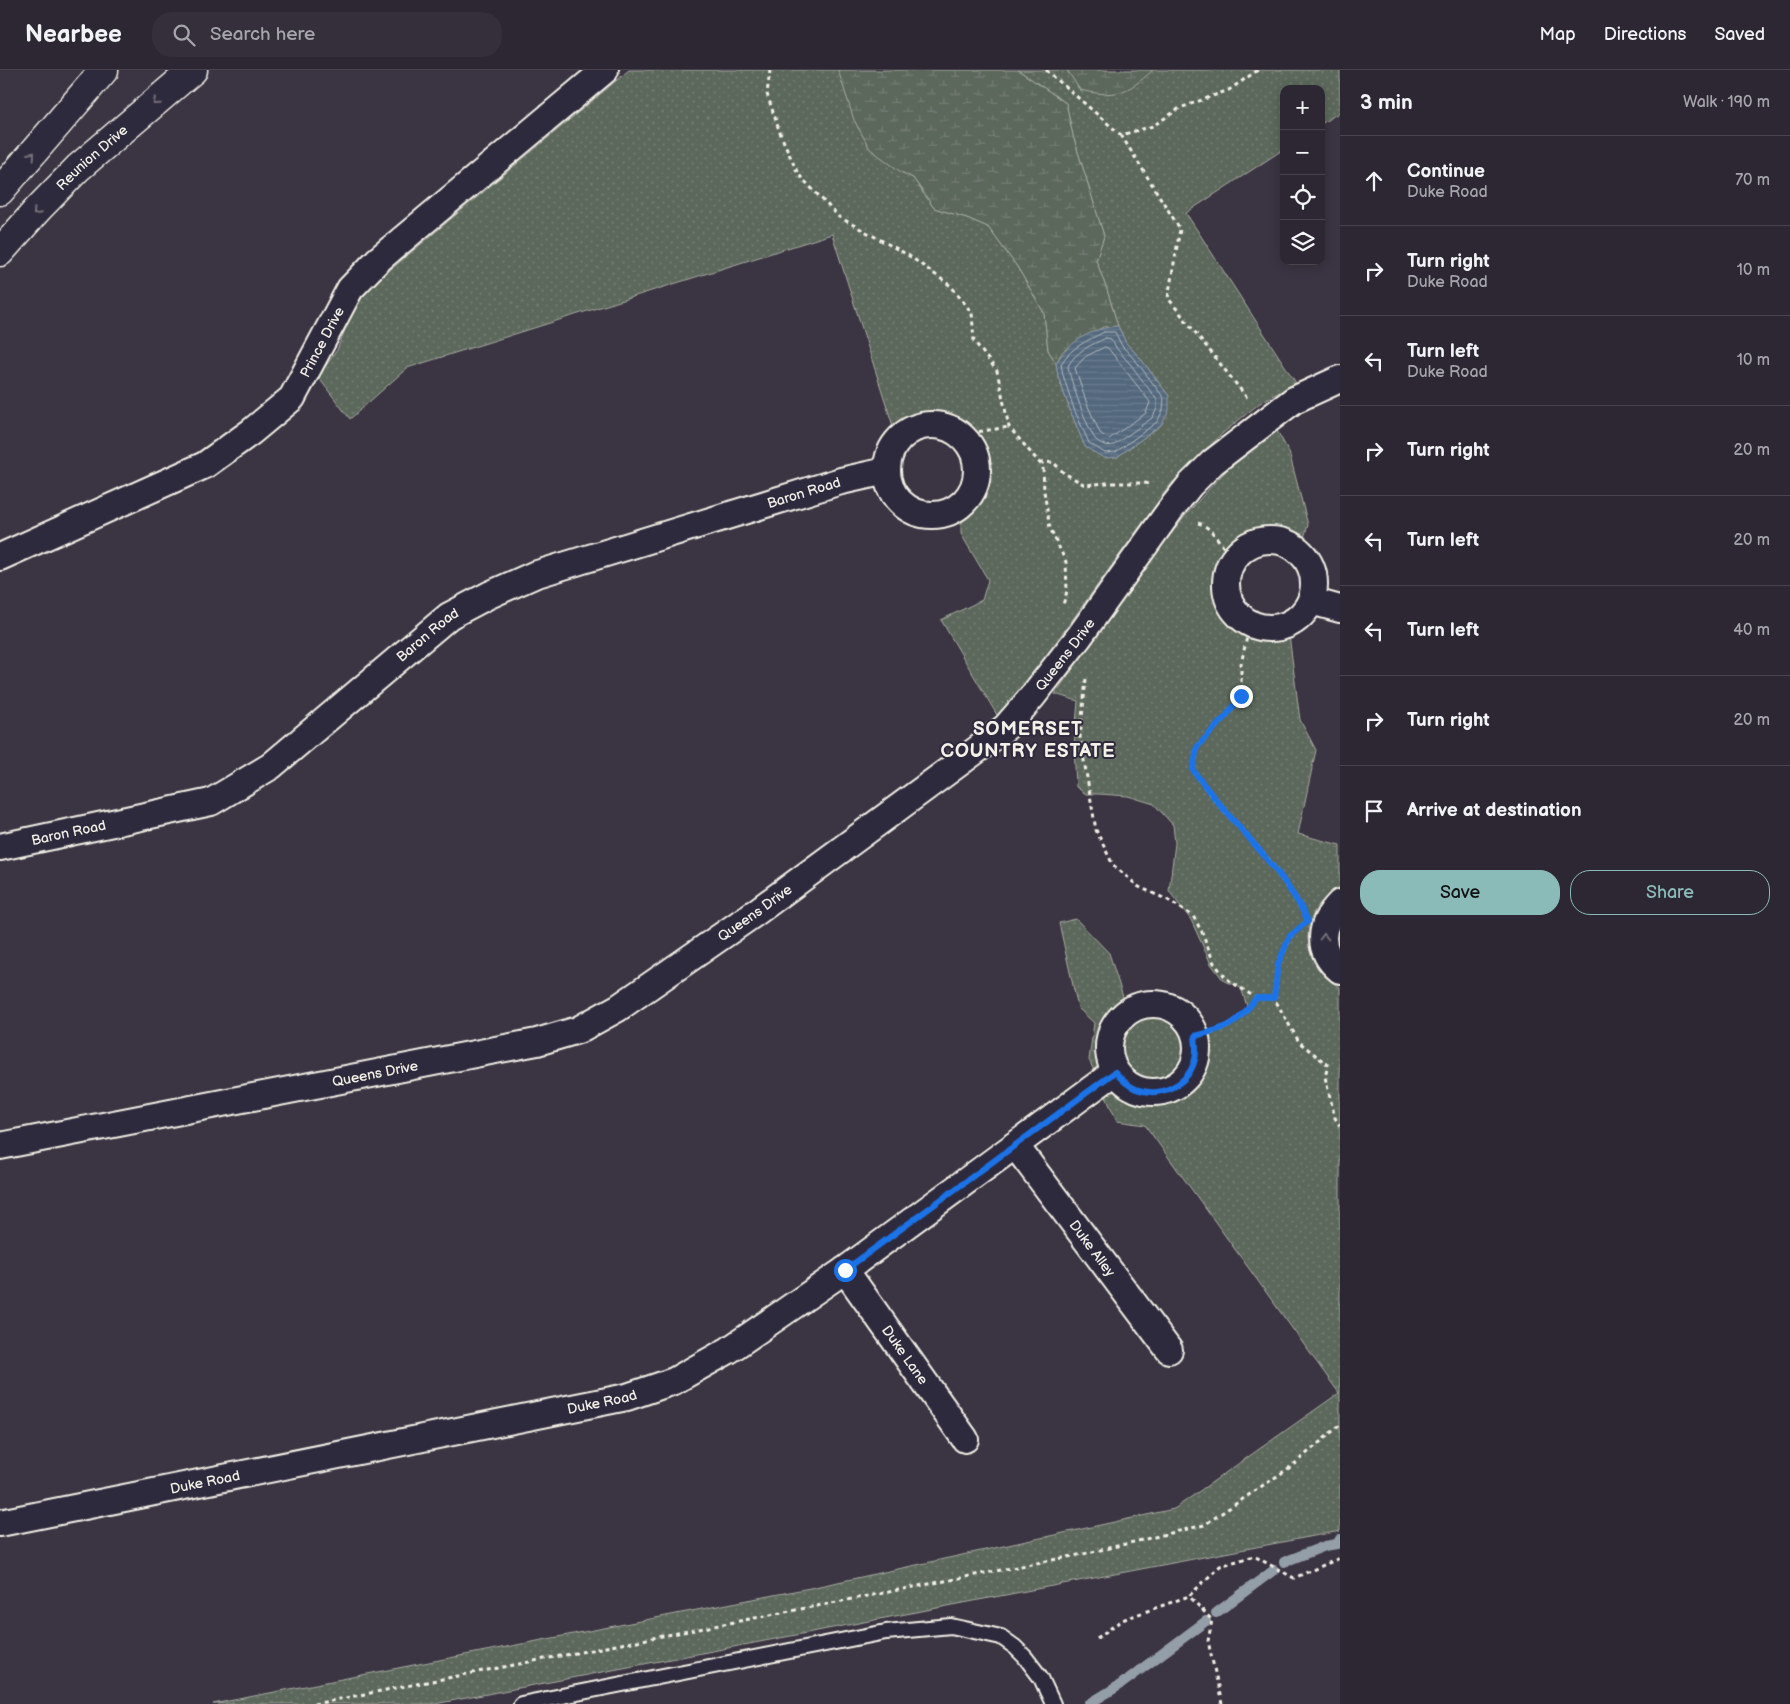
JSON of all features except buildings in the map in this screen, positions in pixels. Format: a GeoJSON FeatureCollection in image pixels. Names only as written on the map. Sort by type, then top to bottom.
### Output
{"type":"FeatureCollection","features":[{"type":"Feature","properties":{"kind":"street"},"geometry":{"type":"LineString","coordinates":[[0,191],[104,70]]}},
{"type":"Feature","properties":{"kind":"street","name":"Reunion Drive"},"geometry":{"type":"LineString","coordinates":[[0,252],[78,168],[193,70]]}},
{"type":"Feature","properties":{"kind":"street","name":"Prince Drive"},"geometry":{"type":"LineString","coordinates":[[0,557],[205,464],[228,450],[251,432],[292,398],[350,290],[362,276],[378,260],[605,70]]}},
{"type":"Feature","properties":{"kind":"street","name":"Queens Drive"},"geometry":{"type":"LineString","coordinates":[[0,1146],[537,1042],[578,1030],[618,1008],[755,913],[1006,727],[1079,637],[1190,485],[1212,462],[1294,400],[1340,379]]}},
{"type":"Feature","properties":{"kind":"street"},"geometry":{"type":"LineString","coordinates":[[933,424],[948,427],[962,435],[972,447],[977,462],[977,478],[972,492],[962,504],[948,513],[933,516],[919,514],[906,507],[896,497],[889,485],[886,471],[888,456],[895,443],[904,433],[918,426],[933,424]]}},
{"type":"Feature","properties":{"kind":"street","name":"Baron Road"},"geometry":{"type":"LineString","coordinates":[[0,847],[211,802],[271,766],[450,616],[489,594],[534,575],[841,481],[886,471]]}},
{"type":"Feature","properties":{"kind":"street"},"geometry":{"type":"LineString","coordinates":[[1269,539],[1284,542],[1296,549],[1306,559],[1312,572],[1314,587],[1311,601],[1303,613],[1285,625],[1263,627],[1250,623],[1238,614],[1230,602],[1226,588],[1227,573],[1232,560],[1242,549],[1254,542],[1269,539]]}},
{"type":"Feature","properties":{"kind":"street"},"geometry":{"type":"LineString","coordinates":[[1311,601],[1340,609]]}},
{"type":"Feature","properties":{"kind":"street"},"geometry":{"type":"LineString","coordinates":[[1340,903],[1330,912],[1324,925],[1323,939],[1326,953],[1333,965],[1340,970]]}},
{"type":"Feature","properties":{"kind":"street"},"geometry":{"type":"LineString","coordinates":[[1149,1004],[1164,1005],[1177,1012],[1188,1022],[1195,1036],[1197,1050],[1194,1064],[1187,1076],[1177,1086],[1164,1091],[1150,1092],[1136,1089],[1124,1082],[1115,1072],[1109,1059],[1108,1044],[1113,1029],[1121,1017],[1134,1008],[1149,1004]]}},
{"type":"Feature","properties":{"kind":"street","name":"Duke Road"},"geometry":{"type":"LineString","coordinates":[[0,1523],[627,1397],[674,1381],[721,1354],[845,1270],[1115,1072]]}},
{"type":"Feature","properties":{"kind":"street","name":"Duke Alley"},"geometry":{"type":"LineString","coordinates":[[1015,1145],[1169,1350]]}},
{"type":"Feature","properties":{"kind":"street","name":"Duke Lane"},"geometry":{"type":"LineString","coordinates":[[845,1270],[965,1439]]}},
{"type":"Feature","properties":{"kind":"lane"},"geometry":{"type":"LineString","coordinates":[[520,1704],[886,1632],[951,1626],[1001,1637],[1015,1647],[1041,1678],[1053,1704]]}},
{"type":"Feature","properties":{"kind":"path"},"geometry":{"type":"LineString","coordinates":[[770,70],[767,94],[780,134],[798,174],[839,218],[908,255],[951,286],[972,313],[974,340],[997,371],[1009,427],[1043,467],[1044,491],[1050,528],[1066,562],[1067,591],[1060,613]]}},
{"type":"Feature","properties":{"kind":"path"},"geometry":{"type":"LineString","coordinates":[[1046,70],[1121,135],[1180,229],[1168,298],[1266,422]]}},
{"type":"Feature","properties":{"kind":"path"},"geometry":{"type":"LineString","coordinates":[[1121,135],[1153,126],[1180,108],[1229,90],[1258,70]]}},
{"type":"Feature","properties":{"kind":"path"},"geometry":{"type":"LineString","coordinates":[[965,439],[976,432],[1009,427]]}},
{"type":"Feature","properties":{"kind":"path"},"geometry":{"type":"LineString","coordinates":[[1250,623],[1241,664],[1241,696],[1227,715],[1197,747],[1193,770],[1210,794],[1268,859],[1302,907]]}},
{"type":"Feature","properties":{"kind":"path"},"geometry":{"type":"LineString","coordinates":[[1087,671],[1080,737],[1096,830],[1113,865],[1139,887],[1168,900],[1193,916],[1202,932],[1214,963],[1227,979],[1256,998],[1274,998]]}},
{"type":"Feature","properties":{"kind":"path"},"geometry":{"type":"LineString","coordinates":[[1296,931],[1290,936],[1278,964],[1274,998],[1299,1042],[1328,1065],[1325,1077],[1334,1118],[1340,1126]]}},
{"type":"Feature","properties":{"kind":"path"},"geometry":{"type":"LineString","coordinates":[[1195,1036],[1224,1029],[1243,1016],[1256,998]]}},
{"type":"Feature","properties":{"kind":"path"},"geometry":{"type":"LineString","coordinates":[[314,1704],[543,1661],[1088,1553],[1204,1525],[1292,1466],[1340,1425]]}},
{"type":"Feature","properties":{"kind":"path"},"geometry":{"type":"LineString","coordinates":[[1098,1638],[1122,1620],[1189,1596],[1220,1566],[1254,1556],[1294,1578],[1340,1558]]}},
{"type":"Feature","properties":{"kind":"path"},"geometry":{"type":"LineString","coordinates":[[1189,1596],[1212,1620],[1208,1641],[1222,1704]]}},
{"type":"Feature","properties":{"kind":"green space"},"geometry":{"type":"Polygon","coordinates":[[[629,70],[838,70],[901,172],[913,178],[934,208],[967,218],[988,227],[1018,268],[1044,313],[1048,350],[1056,363],[1058,376],[1085,446],[1117,457],[1161,425],[1169,396],[1126,343],[1118,326],[1096,260],[1104,236],[1073,136],[1066,103],[1018,70],[1067,70],[1069,74],[1149,73],[1153,70],[1340,70],[1340,112],[1325,121],[1325,85],[1280,85],[1280,152],[1186,213],[1296,383],[1260,403],[1223,433],[1171,484],[1030,678],[997,715],[941,620],[982,600],[988,580],[961,534],[961,518],[980,499],[987,482],[987,467],[984,453],[978,441],[969,430],[958,422],[944,418],[929,417],[914,421],[900,428],[893,426],[832,234],[407,368],[350,419],[318,377],[337,350],[351,315],[365,293],[629,70]]]}},
{"type":"Feature","properties":{"kind":"green space"},"geometry":{"type":"Polygon","coordinates":[[[838,70],[1018,70],[1066,103],[1073,136],[1104,236],[1096,260],[1118,326],[1103,327],[1063,351],[1056,363],[1048,350],[1044,313],[1018,268],[988,227],[967,218],[934,208],[913,178],[901,172],[870,149],[854,120],[838,70]]]}},
{"type":"Feature","properties":{"kind":"green space"},"geometry":{"type":"Polygon","coordinates":[[[1067,70],[1153,70],[1127,89],[1111,94],[1102,94],[1080,90],[1067,70]]]}},
{"type":"Feature","properties":{"kind":"green space"},"geometry":{"type":"Polygon","coordinates":[[[1276,429],[1289,452],[1308,525],[1303,541],[1275,530],[1264,530],[1244,537],[1236,543],[1223,560],[1217,580],[1221,603],[1226,613],[1241,629],[1262,637],[1276,638],[1289,635],[1300,720],[1316,750],[1298,834],[1340,845],[1340,889],[1326,898],[1316,910],[1310,923],[1308,938],[1310,952],[1317,966],[1326,978],[1340,987],[1340,1531],[435,1704],[213,1704],[815,1587],[1174,1509],[1339,1393],[1145,1125],[1117,1121],[1089,1060],[1094,1023],[1078,1008],[1059,923],[1076,919],[1109,953],[1124,1000],[1150,994],[1162,994],[1173,997],[1191,1011],[1206,1033],[1229,1023],[1248,1009],[1241,988],[1224,981],[1211,964],[1191,920],[1169,891],[1175,843],[1173,825],[1154,804],[1128,796],[1086,794],[1076,787],[1074,746],[1078,701],[1055,694],[1135,580],[1178,525],[1230,467],[1276,429]]]}},
{"type":"Feature","properties":{"kind":"water"},"geometry":{"type":"Polygon","coordinates":[[[1118,326],[1126,343],[1169,396],[1169,411],[1161,425],[1117,457],[1104,458],[1085,447],[1058,376],[1056,363],[1068,348],[1082,337],[1108,327],[1118,326]]]}},
{"type":"Feature","properties":{"kind":"waterway"},"geometry":{"type":"LineString","coordinates":[[1284,1562],[1325,1546],[1337,1544],[1340,1539]]}},
{"type":"Feature","properties":{"kind":"waterway"},"geometry":{"type":"LineString","coordinates":[[1216,1613],[1274,1570]]}},
{"type":"Feature","properties":{"kind":"waterway"},"geometry":{"type":"LineString","coordinates":[[1089,1704],[1120,1685],[1206,1621]]}},
{"type":"Feature","properties":{"kind":"district","name":"SOMERSET COUNTRY ESTATE"},"geometry":{"type":"Point","coordinates":[1028,739]}},
{"type":"Feature","properties":{"kind":"route"},"geometry":{"type":"LineString","coordinates":[[845,1270],[1115,1072],[1124,1082],[1136,1089],[1150,1092],[1164,1091],[1177,1086],[1187,1076],[1194,1064],[1197,1050],[1195,1036],[1224,1029],[1243,1016],[1256,998],[1274,998],[1278,964],[1290,936],[1308,921],[1298,901],[1268,859],[1210,794],[1193,770],[1197,747],[1227,715],[1241,696]]}}]}
